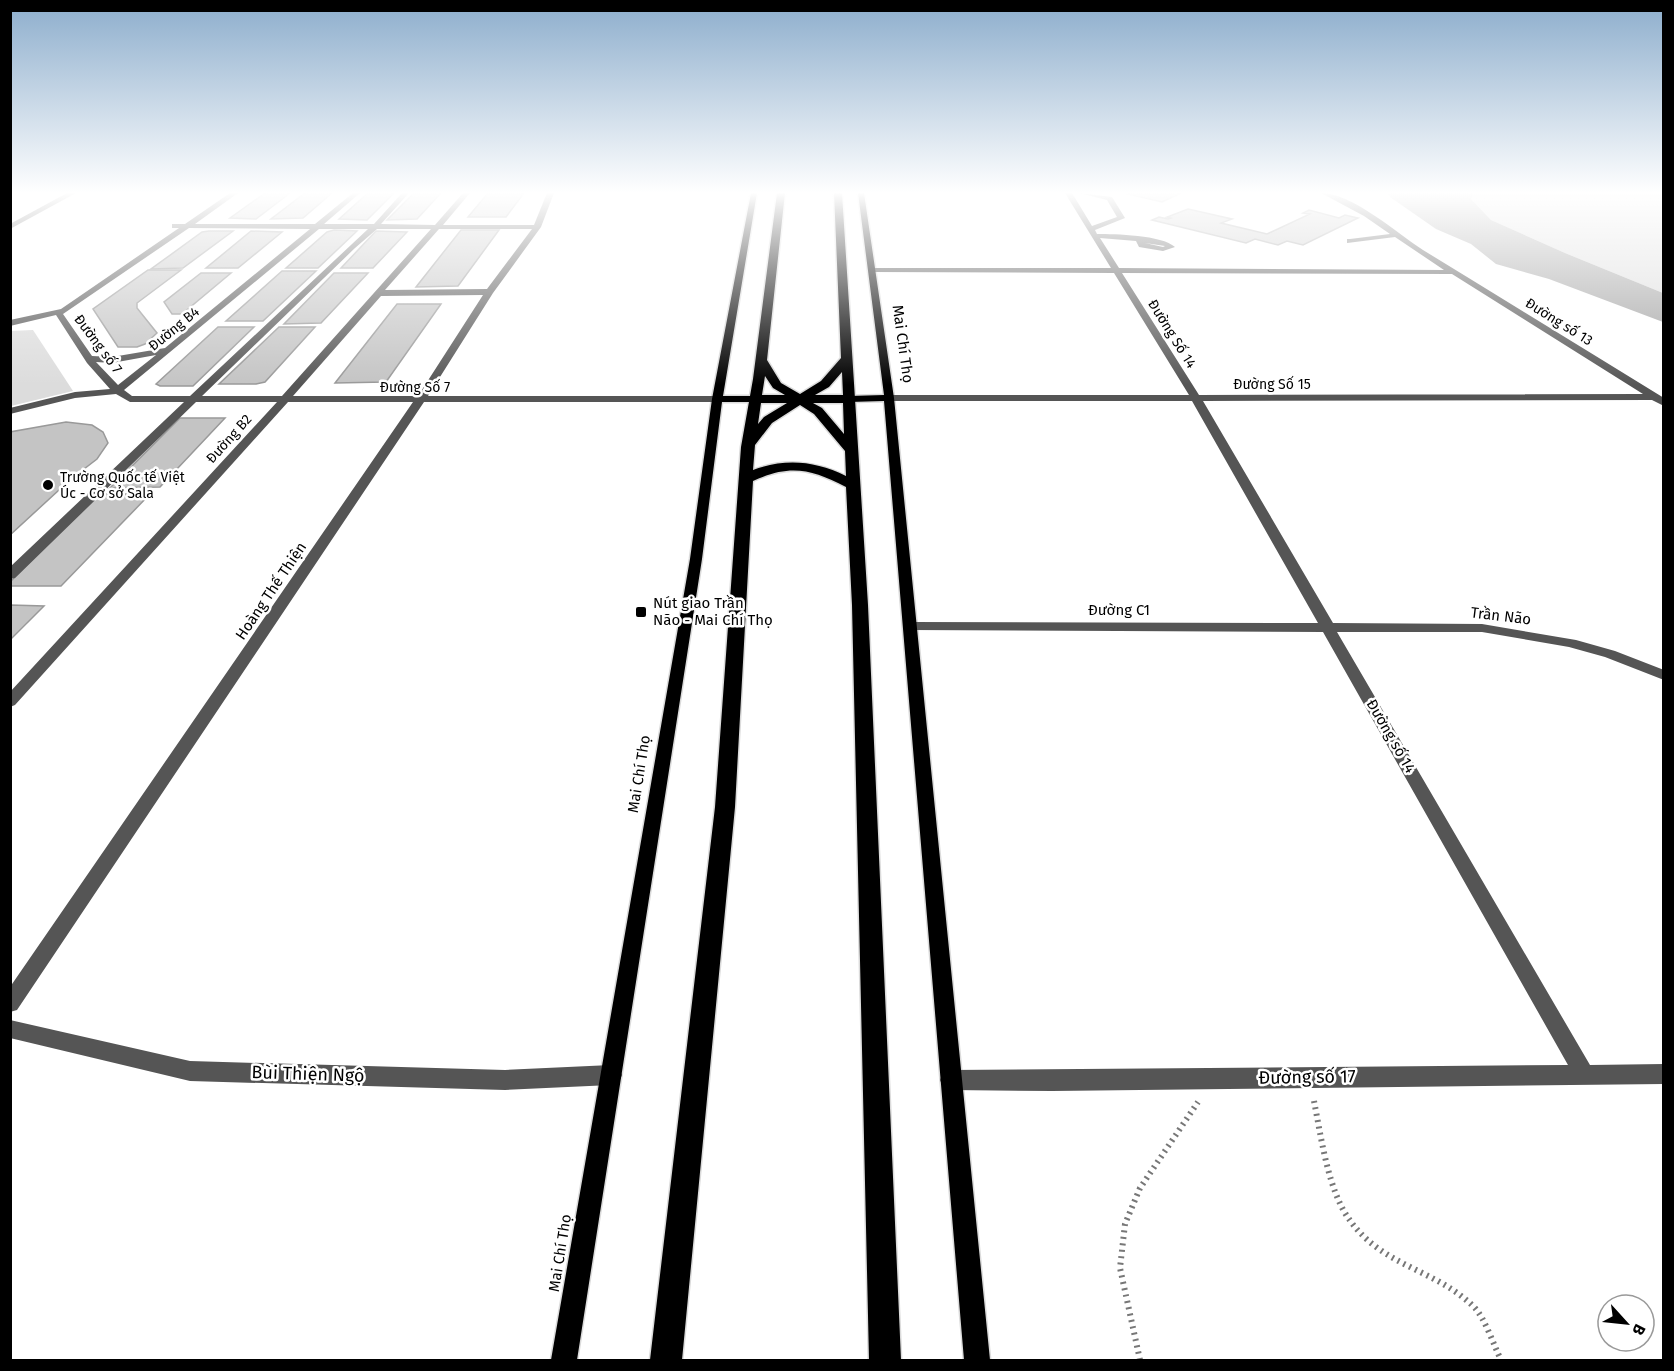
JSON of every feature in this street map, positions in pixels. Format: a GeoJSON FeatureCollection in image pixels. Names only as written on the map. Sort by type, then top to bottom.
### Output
{"type":"FeatureCollection","features":[{"type":"Feature","properties":{"kind":"highway"},"geometry":{"type":"LineString","coordinates":[[666,1360],[725,807],[748,447],[773,257]]}},
{"type":"Feature","properties":{"kind":"highway"},"geometry":{"type":"LineString","coordinates":[[842,257],[852,484],[861,616],[885,1360]]}},
{"type":"Feature","properties":{"kind":"highway"},"geometry":{"type":"LineString","coordinates":[[760,358],[777,385],[818,411],[852,451]]}},
{"type":"Feature","properties":{"kind":"highway"},"geometry":{"type":"LineString","coordinates":[[748,447],[762,424],[825,384],[848,358]]}},
{"type":"Feature","properties":{"kind":"highway"},"geometry":{"type":"LineString","coordinates":[[756,399],[849,399]]}},
{"type":"Feature","properties":{"kind":"highway"},"geometry":{"type":"LineString","coordinates":[[745,479],[766,469],[783,465],[807,466],[829,472],[852,484]]}},
{"type":"Feature","properties":{"kind":"main road","name":"Mai Chí Thọ"},"geometry":{"type":"LineString","coordinates":[[564,1360],[696,559],[717,399],[743,257]]}},
{"type":"Feature","properties":{"kind":"main road","name":"Mai Chí Thọ"},"geometry":{"type":"LineString","coordinates":[[870,257],[889,398],[977,1360]]}},
{"type":"Feature","properties":{"kind":"main road"},"geometry":{"type":"LineString","coordinates":[[849,399],[889,398]]}},
{"type":"Feature","properties":{"kind":"main road"},"geometry":{"type":"LineString","coordinates":[[717,399],[756,399]]}},
{"type":"Feature","properties":{"kind":"street"},"geometry":{"type":"LineString","coordinates":[[59,314],[47,311],[129,257]]}},
{"type":"Feature","properties":{"kind":"street"},"geometry":{"type":"LineString","coordinates":[[10,323],[59,314],[143,257]]}},
{"type":"Feature","properties":{"kind":"street","name":"Đường B4"},"geometry":{"type":"LineString","coordinates":[[116,391],[282,257]]}},
{"type":"Feature","properties":{"kind":"street"},"geometry":{"type":"LineString","coordinates":[[10,575],[341,257]]}},
{"type":"Feature","properties":{"kind":"street","name":"Đường B2"},"geometry":{"type":"LineString","coordinates":[[10,702],[284,400],[410,257]]}},
{"type":"Feature","properties":{"kind":"street","name":"Hoàng Thế Thiện"},"geometry":{"type":"LineString","coordinates":[[10,1004],[420,400],[489,292],[515,257]]}},
{"type":"Feature","properties":{"kind":"street","name":"Đường Số 14"},"geometry":{"type":"LineString","coordinates":[[1108,257],[1196,398]]}},
{"type":"Feature","properties":{"kind":"street","name":"Đường số 13"},"geometry":{"type":"LineString","coordinates":[[1429,257],[1659,400]]}},
{"type":"Feature","properties":{"kind":"street"},"geometry":{"type":"LineString","coordinates":[[872,270],[1453,272]]}},
{"type":"Feature","properties":{"kind":"street"},"geometry":{"type":"LineString","coordinates":[[379,293],[489,292]]}},
{"type":"Feature","properties":{"kind":"street","name":"Đường số 7"},"geometry":{"type":"LineString","coordinates":[[59,314],[89,359],[116,391]]}},
{"type":"Feature","properties":{"kind":"street"},"geometry":{"type":"LineString","coordinates":[[89,359],[112,360],[170,349]]}},
{"type":"Feature","properties":{"kind":"street"},"geometry":{"type":"LineString","coordinates":[[10,411],[75,395],[116,391]]}},
{"type":"Feature","properties":{"kind":"street","name":"Đường Số 7"},"geometry":{"type":"LineString","coordinates":[[116,391],[130,399],[191,400],[717,399]]}},
{"type":"Feature","properties":{"kind":"street","name":"Đường Số 15"},"geometry":{"type":"LineString","coordinates":[[889,398],[1659,400]]}},
{"type":"Feature","properties":{"kind":"street","name":"Đường số 14"},"geometry":{"type":"LineString","coordinates":[[1196,398],[1584,1074]]}},
{"type":"Feature","properties":{"kind":"street","name":"Đường C1"},"geometry":{"type":"LineString","coordinates":[[910,626],[1329,627]]}},
{"type":"Feature","properties":{"kind":"street","name":"Trần Não"},"geometry":{"type":"LineString","coordinates":[[1329,627],[1482,628],[1571,643],[1610,654],[1664,676]]}},
{"type":"Feature","properties":{"kind":"street","name":"Bùi Thiện Ngộ"},"geometry":{"type":"LineString","coordinates":[[10,1029],[190,1071],[505,1080],[611,1075]]}},
{"type":"Feature","properties":{"kind":"street","name":"Đường số 17"},"geometry":{"type":"LineString","coordinates":[[951,1080],[1052,1081],[1664,1074]]}},
{"type":"Feature","properties":{"kind":"path"},"geometry":{"type":"LineString","coordinates":[[1309,1077],[1329,1173],[1347,1217],[1365,1239],[1393,1260],[1451,1288],[1476,1310],[1501,1360]]}},
{"type":"Feature","properties":{"kind":"path"},"geometry":{"type":"LineString","coordinates":[[1140,1360],[1120,1268],[1125,1224],[1140,1188],[1214,1078]]}},
{"type":"Feature","properties":{"kind":"shaded area"},"geometry":{"type":"Polygon","coordinates":[[[1487,257],[1575,257],[1663,293],[1663,322],[1549,279],[1496,264],[1487,257]]]}},
{"type":"Feature","properties":{"kind":"shaded area"},"geometry":{"type":"Polygon","coordinates":[[[1575,257],[1663,257],[1663,293],[1575,257]]]}},
{"type":"Feature","properties":{"kind":"shaded area"},"geometry":{"type":"Polygon","coordinates":[[[33,330],[73,391],[11,406],[11,331],[33,330]]]}},
{"type":"Feature","properties":{"kind":"building"},"geometry":{"type":"Polygon","coordinates":[[[168,257],[198,257],[183,268],[151,269],[168,257]]]}},
{"type":"Feature","properties":{"kind":"building"},"geometry":{"type":"Polygon","coordinates":[[[219,257],[251,257],[238,268],[206,268],[219,257]]]}},
{"type":"Feature","properties":{"kind":"building"},"geometry":{"type":"Polygon","coordinates":[[[299,257],[330,257],[318,268],[286,268],[299,257]]]}},
{"type":"Feature","properties":{"kind":"building"},"geometry":{"type":"Polygon","coordinates":[[[351,257],[383,257],[373,268],[341,268],[351,257]]]}},
{"type":"Feature","properties":{"kind":"building"},"geometry":{"type":"Polygon","coordinates":[[[440,257],[479,257],[458,286],[416,287],[440,257]]]}},
{"type":"Feature","properties":{"kind":"building"},"geometry":{"type":"Polygon","coordinates":[[[148,270],[181,270],[137,303],[137,308],[157,333],[145,344],[137,347],[118,347],[93,309],[148,270]]]}},
{"type":"Feature","properties":{"kind":"building"},"geometry":{"type":"Polygon","coordinates":[[[282,271],[316,271],[263,321],[226,321],[282,271]]]}},
{"type":"Feature","properties":{"kind":"building"},"geometry":{"type":"Polygon","coordinates":[[[201,273],[231,273],[182,314],[172,314],[164,302],[201,273]]]}},
{"type":"Feature","properties":{"kind":"building"},"geometry":{"type":"Polygon","coordinates":[[[334,273],[368,273],[321,323],[284,324],[334,273]]]}},
{"type":"Feature","properties":{"kind":"building"},"geometry":{"type":"Polygon","coordinates":[[[397,304],[441,304],[386,382],[335,383],[397,304]]]}},
{"type":"Feature","properties":{"kind":"building"},"geometry":{"type":"Polygon","coordinates":[[[218,327],[254,327],[193,386],[156,384],[218,327]]]}},
{"type":"Feature","properties":{"kind":"building"},"geometry":{"type":"Polygon","coordinates":[[[279,327],[315,327],[265,382],[219,384],[279,327]]]}},
{"type":"Feature","properties":{"kind":"building"},"geometry":{"type":"Polygon","coordinates":[[[180,418],[225,418],[160,487],[110,488],[180,418]]]}},
{"type":"Feature","properties":{"kind":"building"},"geometry":{"type":"Polygon","coordinates":[[[66,422],[92,425],[103,432],[108,443],[97,459],[71,479],[10,535],[10,432],[66,422]]]}},
{"type":"Feature","properties":{"kind":"building"},"geometry":{"type":"Polygon","coordinates":[[[99,494],[150,494],[61,586],[10,586],[10,582],[99,494]]]}},
{"type":"Feature","properties":{"kind":"building"},"geometry":{"type":"Polygon","coordinates":[[[10,605],[44,606],[10,640],[10,605]]]}},
{"type":"Feature","properties":{"kind":"place","name":"Trường Quốc tế Việt Úc - Cơ sở Sala"},"geometry":{"type":"Point","coordinates":[48,485]}},
{"type":"Feature","properties":{"kind":"place","name":"Nút giao Trần Não - Mai Chí Thọ"},"geometry":{"type":"Point","coordinates":[641,612]}}]}
